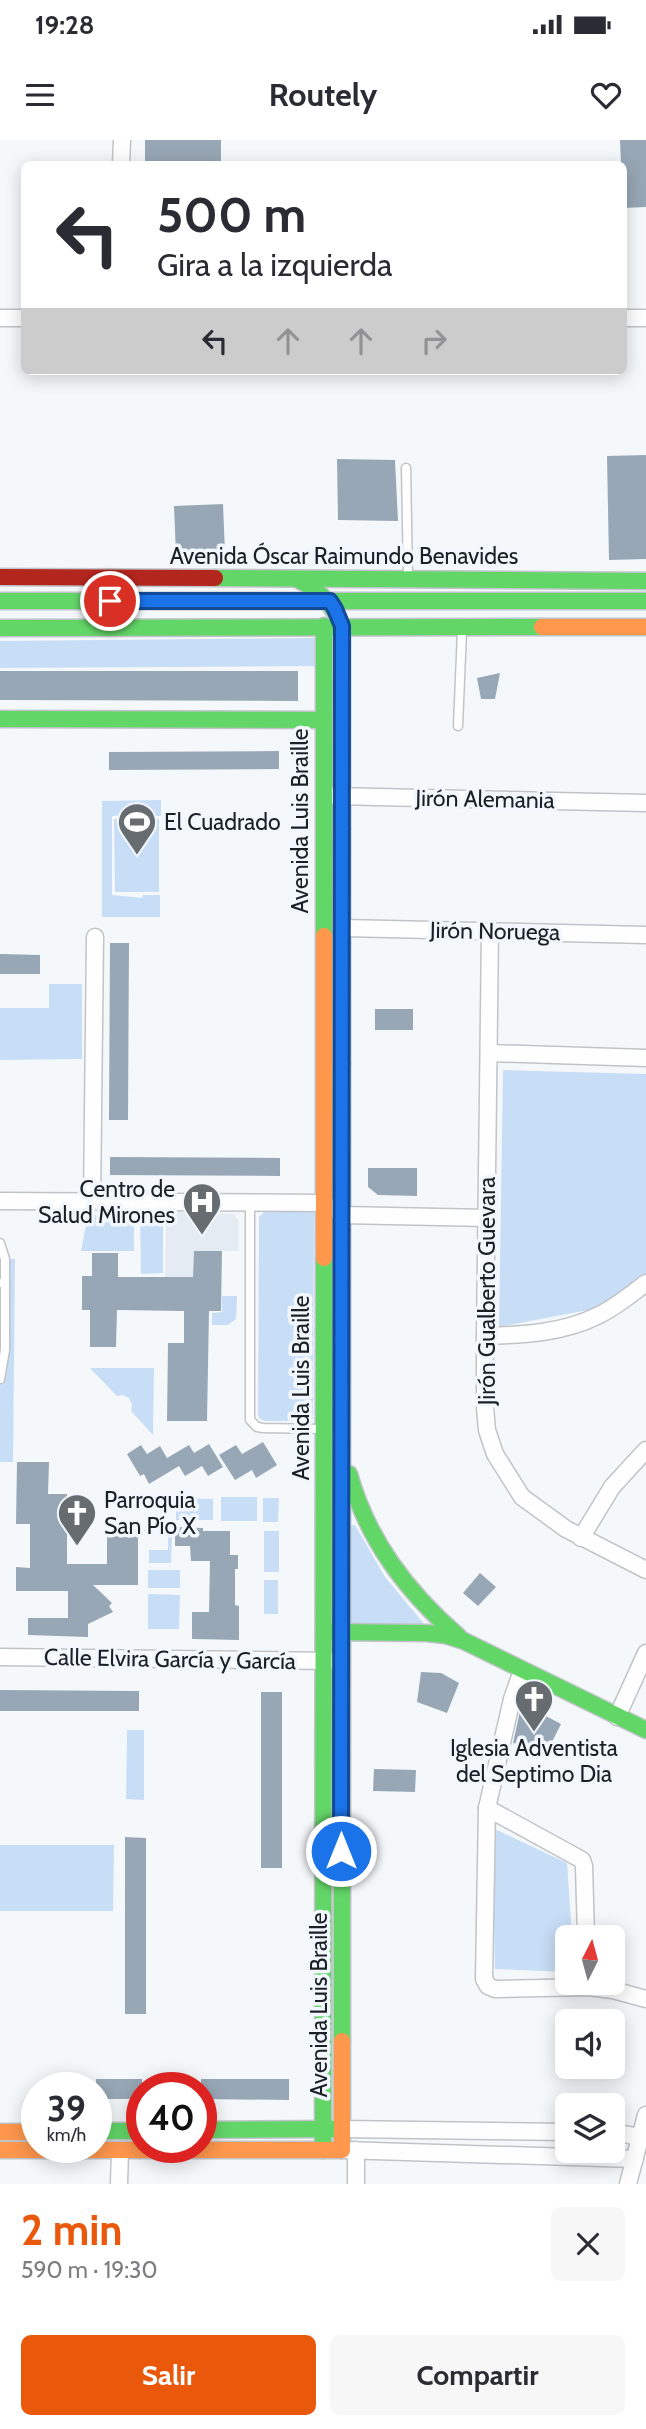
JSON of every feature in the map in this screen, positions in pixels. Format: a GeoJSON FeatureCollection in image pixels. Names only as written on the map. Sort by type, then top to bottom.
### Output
{"type":"FeatureCollection","features":[{"type":"Feature","properties":{"kind":"street"},"geometry":{"type":"LineString","coordinates":[[121,161],[122,140]]}},
{"type":"Feature","properties":{"kind":"street"},"geometry":{"type":"LineString","coordinates":[[0,318],[21,318]]}},
{"type":"Feature","properties":{"kind":"street"},"geometry":{"type":"LineString","coordinates":[[627,318],[646,318]]}},
{"type":"Feature","properties":{"kind":"street","name":"Avenida Óscar Raimundo Benavides"},"geometry":{"type":"LineString","coordinates":[[0,577],[646,581]]}},
{"type":"Feature","properties":{"kind":"street","name":"Avenida Luis Braille"},"geometry":{"type":"LineString","coordinates":[[297,579],[311,585],[330,601],[342,626],[343,1444],[332,1632]]}},
{"type":"Feature","properties":{"kind":"street","name":"Avenida Óscar Raimundo Benavides"},"geometry":{"type":"LineString","coordinates":[[0,601],[646,601]]}},
{"type":"Feature","properties":{"kind":"street","name":"Avenida Luis Braille"},"geometry":{"type":"LineString","coordinates":[[323,2150],[332,1661],[323,1429],[324,626]]}},
{"type":"Feature","properties":{"kind":"street"},"geometry":{"type":"LineString","coordinates":[[0,628],[646,627]]}},
{"type":"Feature","properties":{"kind":"street"},"geometry":{"type":"LineString","coordinates":[[0,719],[324,720]]}},
{"type":"Feature","properties":{"kind":"street","name":"Jirón Alemania"},"geometry":{"type":"LineString","coordinates":[[323,796],[646,803]]}},
{"type":"Feature","properties":{"kind":"street","name":"Jirón Noruega"},"geometry":{"type":"LineString","coordinates":[[343,928],[646,935]]}},
{"type":"Feature","properties":{"kind":"street","name":"Jirón Gualberto Guevara"},"geometry":{"type":"LineString","coordinates":[[490,931],[485,1336],[485,1407],[488,1430],[495,1454],[522,1497],[581,1538],[646,1570]]}},
{"type":"Feature","properties":{"kind":"street"},"geometry":{"type":"LineString","coordinates":[[92,1202],[95,937]]}},
{"type":"Feature","properties":{"kind":"street"},"geometry":{"type":"LineString","coordinates":[[490,1053],[646,1058]]}},
{"type":"Feature","properties":{"kind":"street"},"geometry":{"type":"LineString","coordinates":[[0,1202],[323,1203],[342,1215],[486,1218]]}},
{"type":"Feature","properties":{"kind":"street"},"geometry":{"type":"LineString","coordinates":[[485,1336],[540,1332],[594,1318],[646,1283]]}},
{"type":"Feature","properties":{"kind":"street"},"geometry":{"type":"LineString","coordinates":[[343,1444],[351,1482],[364,1518],[382,1552],[424,1606],[464,1641]]}},
{"type":"Feature","properties":{"kind":"street"},"geometry":{"type":"LineString","coordinates":[[581,1538],[612,1487],[646,1450]]}},
{"type":"Feature","properties":{"kind":"street"},"geometry":{"type":"LineString","coordinates":[[332,1632],[426,1633],[464,1641],[646,1730]]}},
{"type":"Feature","properties":{"kind":"street"},"geometry":{"type":"LineString","coordinates":[[617,1717],[646,1653]]}},
{"type":"Feature","properties":{"kind":"street","name":"Calle Elvira García y García"},"geometry":{"type":"LineString","coordinates":[[0,1657],[332,1661]]}},
{"type":"Feature","properties":{"kind":"street","name":"Avenida Luis Braille"},"geometry":{"type":"LineString","coordinates":[[332,1661],[342,2129],[349,2150]]}},
{"type":"Feature","properties":{"kind":"street"},"geometry":{"type":"LineString","coordinates":[[522,1671],[512,1699],[487,1808],[484,1979],[488,1986],[495,1989],[555,1986]]}},
{"type":"Feature","properties":{"kind":"street"},"geometry":{"type":"LineString","coordinates":[[487,1808],[582,1860],[586,1925]]}},
{"type":"Feature","properties":{"kind":"street"},"geometry":{"type":"LineString","coordinates":[[625,1993],[646,1999]]}},
{"type":"Feature","properties":{"kind":"street"},"geometry":{"type":"LineString","coordinates":[[628,2184],[643,2138],[646,2115]]}},
{"type":"Feature","properties":{"kind":"street"},"geometry":{"type":"LineString","coordinates":[[217,2130],[555,2132]]}},
{"type":"Feature","properties":{"kind":"street"},"geometry":{"type":"LineString","coordinates":[[0,2132],[21,2132]]}},
{"type":"Feature","properties":{"kind":"street"},"geometry":{"type":"LineString","coordinates":[[625,2135],[643,2138]]}},
{"type":"Feature","properties":{"kind":"street"},"geometry":{"type":"LineString","coordinates":[[0,2150],[349,2150],[635,2159]]}},
{"type":"Feature","properties":{"kind":"street"},"geometry":{"type":"LineString","coordinates":[[119,2184],[120,2150]]}},
{"type":"Feature","properties":{"kind":"street"},"geometry":{"type":"LineString","coordinates":[[349,2150],[356,2184]]}},
{"type":"Feature","properties":{"kind":"lane"},"geometry":{"type":"LineString","coordinates":[[406,468],[408,580]]}},
{"type":"Feature","properties":{"kind":"lane"},"geometry":{"type":"LineString","coordinates":[[458,726],[462,627]]}},
{"type":"Feature","properties":{"kind":"lane"},"geometry":{"type":"LineString","coordinates":[[250,1202],[250,1420],[262,1428],[323,1429]]}},
{"type":"Feature","properties":{"kind":"lane"},"geometry":{"type":"LineString","coordinates":[[0,1243],[5,1259],[2,1283],[5,1350],[0,1379]]}},
{"type":"Feature","properties":{"kind":"shaded area"},"geometry":{"type":"Polygon","coordinates":[[[315,638],[320,666],[0,668],[0,641],[315,638]]]}},
{"type":"Feature","properties":{"kind":"shaded area"},"geometry":{"type":"Polygon","coordinates":[[[161,800],[161,816],[144,816],[144,810],[129,810],[129,815],[112,816],[112,895],[142,898],[143,895],[160,895],[160,917],[102,917],[102,801],[161,800]]]}},
{"type":"Feature","properties":{"kind":"shaded area","name":"El Cuadrado"},"geometry":{"type":"Polygon","coordinates":[[[114,819],[159,819],[159,892],[115,892],[114,819]]]}},
{"type":"Feature","properties":{"kind":"shaded area"},"geometry":{"type":"Polygon","coordinates":[[[49,984],[82,984],[82,1059],[0,1060],[0,1008],[49,1008],[49,984]]]}},
{"type":"Feature","properties":{"kind":"shaded area"},"geometry":{"type":"Polygon","coordinates":[[[503,1070],[646,1074],[646,1276],[599,1308],[499,1327],[503,1070]]]}},
{"type":"Feature","properties":{"kind":"shaded area","name":"Centro de Salud Mirones"},"geometry":{"type":"Polygon","coordinates":[[[166,1211],[234,1214],[239,1221],[238,1251],[194,1251],[193,1277],[165,1277],[166,1211]]]}},
{"type":"Feature","properties":{"kind":"shaded area"},"geometry":{"type":"Polygon","coordinates":[[[265,1211],[314,1212],[313,1419],[265,1421],[258,1415],[259,1217],[265,1211]]]}},
{"type":"Feature","properties":{"kind":"shaded area"},"geometry":{"type":"Polygon","coordinates":[[[88,1215],[134,1216],[134,1251],[81,1251],[88,1215]]]}},
{"type":"Feature","properties":{"kind":"shaded area"},"geometry":{"type":"Polygon","coordinates":[[[140,1216],[163,1216],[163,1273],[141,1274],[140,1216]]]}},
{"type":"Feature","properties":{"kind":"shaded area"},"geometry":{"type":"Polygon","coordinates":[[[0,1259],[15,1259],[13,1462],[0,1462],[0,1259]]]}},
{"type":"Feature","properties":{"kind":"shaded area"},"geometry":{"type":"Polygon","coordinates":[[[222,1296],[237,1296],[236,1319],[228,1325],[212,1325],[212,1313],[222,1312],[222,1296]]]}},
{"type":"Feature","properties":{"kind":"shaded area"},"geometry":{"type":"Polygon","coordinates":[[[90,1368],[154,1368],[153,1435],[131,1411],[129,1398],[117,1396],[90,1368]]]}},
{"type":"Feature","properties":{"kind":"shaded area"},"geometry":{"type":"Polygon","coordinates":[[[221,1497],[257,1497],[257,1521],[221,1521],[221,1497]]]}},
{"type":"Feature","properties":{"kind":"shaded area"},"geometry":{"type":"Polygon","coordinates":[[[176,1498],[213,1499],[213,1520],[176,1520],[176,1498]]]}},
{"type":"Feature","properties":{"kind":"shaded area"},"geometry":{"type":"Polygon","coordinates":[[[263,1498],[279,1498],[278,1522],[263,1522],[263,1498]]]}},
{"type":"Feature","properties":{"kind":"shaded area"},"geometry":{"type":"Polygon","coordinates":[[[351,1525],[355,1525],[385,1577],[425,1625],[349,1623],[351,1525]]]}},
{"type":"Feature","properties":{"kind":"shaded area"},"geometry":{"type":"Polygon","coordinates":[[[264,1531],[279,1531],[279,1572],[264,1572],[264,1531]]]}},
{"type":"Feature","properties":{"kind":"shaded area"},"geometry":{"type":"Polygon","coordinates":[[[168,1536],[172,1536],[171,1563],[149,1563],[149,1550],[168,1550],[168,1536]]]}},
{"type":"Feature","properties":{"kind":"shaded area"},"geometry":{"type":"Polygon","coordinates":[[[148,1570],[180,1570],[180,1588],[148,1588],[148,1570]]]}},
{"type":"Feature","properties":{"kind":"shaded area"},"geometry":{"type":"Polygon","coordinates":[[[264,1580],[278,1580],[278,1614],[264,1614],[264,1580]]]}},
{"type":"Feature","properties":{"kind":"shaded area"},"geometry":{"type":"Polygon","coordinates":[[[148,1594],[180,1595],[179,1629],[148,1629],[148,1594]]]}},
{"type":"Feature","properties":{"kind":"shaded area"},"geometry":{"type":"Polygon","coordinates":[[[127,1730],[144,1730],[144,1800],[126,1799],[127,1730]]]}},
{"type":"Feature","properties":{"kind":"shaded area"},"geometry":{"type":"Polygon","coordinates":[[[497,1830],[567,1863],[571,1925],[555,1925],[555,1972],[495,1969],[492,1832],[497,1830]]]}},
{"type":"Feature","properties":{"kind":"shaded area"},"geometry":{"type":"Polygon","coordinates":[[[0,1845],[114,1845],[113,1911],[0,1911],[0,1845]]]}},
{"type":"Feature","properties":{"kind":"building"},"geometry":{"type":"Polygon","coordinates":[[[145,140],[221,140],[221,161],[145,161],[145,140]]]}},
{"type":"Feature","properties":{"kind":"building"},"geometry":{"type":"Polygon","coordinates":[[[620,140],[646,140],[646,207],[627,208],[627,161],[621,161],[620,140]]]}},
{"type":"Feature","properties":{"kind":"building"},"geometry":{"type":"Polygon","coordinates":[[[646,455],[646,559],[609,560],[607,456],[646,455]]]}},
{"type":"Feature","properties":{"kind":"building"},"geometry":{"type":"Polygon","coordinates":[[[337,459],[395,460],[398,521],[338,520],[337,459]]]}},
{"type":"Feature","properties":{"kind":"building"},"geometry":{"type":"Polygon","coordinates":[[[223,504],[225,553],[176,555],[174,506],[223,504]]]}},
{"type":"Feature","properties":{"kind":"building"},"geometry":{"type":"Polygon","coordinates":[[[0,671],[298,671],[298,701],[0,700],[0,671]]]}},
{"type":"Feature","properties":{"kind":"building"},"geometry":{"type":"Polygon","coordinates":[[[500,673],[495,699],[481,699],[477,678],[500,673]]]}},
{"type":"Feature","properties":{"kind":"building"},"geometry":{"type":"Polygon","coordinates":[[[279,751],[279,769],[109,770],[109,752],[279,751]]]}},
{"type":"Feature","properties":{"kind":"building"},"geometry":{"type":"Polygon","coordinates":[[[110,943],[129,943],[128,1120],[109,1120],[110,943]]]}},
{"type":"Feature","properties":{"kind":"building"},"geometry":{"type":"Polygon","coordinates":[[[0,954],[40,955],[40,974],[0,974],[0,954]]]}},
{"type":"Feature","properties":{"kind":"building"},"geometry":{"type":"Polygon","coordinates":[[[375,1009],[413,1009],[413,1030],[375,1030],[375,1009]]]}},
{"type":"Feature","properties":{"kind":"building"},"geometry":{"type":"Polygon","coordinates":[[[110,1157],[280,1158],[280,1176],[110,1175],[110,1157]]]}},
{"type":"Feature","properties":{"kind":"building"},"geometry":{"type":"Polygon","coordinates":[[[368,1168],[417,1168],[417,1196],[378,1195],[368,1187],[368,1168]]]}},
{"type":"Feature","properties":{"kind":"building"},"geometry":{"type":"Polygon","coordinates":[[[194,1251],[222,1251],[221,1311],[209,1311],[207,1421],[167,1421],[168,1343],[184,1343],[184,1311],[117,1310],[116,1347],[90,1347],[90,1310],[82,1310],[82,1276],[92,1276],[92,1253],[118,1253],[118,1277],[193,1277],[194,1251]]]}},
{"type":"Feature","properties":{"kind":"building"},"geometry":{"type":"Polygon","coordinates":[[[263,1442],[277,1465],[256,1478],[252,1470],[235,1480],[219,1455],[236,1445],[242,1454],[263,1442]]]}},
{"type":"Feature","properties":{"kind":"building"},"geometry":{"type":"Polygon","coordinates":[[[209,1444],[223,1467],[208,1476],[202,1466],[185,1476],[179,1466],[149,1484],[144,1474],[140,1476],[127,1454],[141,1445],[147,1454],[160,1446],[167,1458],[189,1445],[194,1453],[209,1444]]]}},
{"type":"Feature","properties":{"kind":"building"},"geometry":{"type":"Polygon","coordinates":[[[17,1462],[49,1462],[48,1494],[67,1494],[67,1564],[107,1564],[107,1527],[138,1527],[138,1585],[93,1585],[112,1603],[109,1606],[113,1612],[88,1624],[88,1637],[28,1635],[28,1618],[68,1618],[68,1591],[16,1591],[16,1567],[30,1568],[30,1524],[16,1524],[17,1462]]]}},
{"type":"Feature","properties":{"kind":"building"},"geometry":{"type":"Polygon","coordinates":[[[175,1527],[230,1531],[230,1555],[238,1555],[238,1569],[235,1569],[235,1605],[239,1606],[239,1640],[192,1639],[192,1612],[209,1612],[210,1561],[191,1561],[190,1546],[175,1546],[175,1527]]]}},
{"type":"Feature","properties":{"kind":"building"},"geometry":{"type":"Polygon","coordinates":[[[480,1573],[496,1587],[478,1606],[463,1593],[480,1573]]]}},
{"type":"Feature","properties":{"kind":"building"},"geometry":{"type":"Polygon","coordinates":[[[421,1672],[441,1673],[459,1683],[447,1713],[417,1702],[421,1672]]]}},
{"type":"Feature","properties":{"kind":"building"},"geometry":{"type":"Polygon","coordinates":[[[0,1690],[139,1691],[139,1711],[0,1711],[0,1690]]]}},
{"type":"Feature","properties":{"kind":"building"},"geometry":{"type":"Polygon","coordinates":[[[261,1692],[282,1692],[282,1868],[261,1868],[261,1692]]]}},
{"type":"Feature","properties":{"kind":"building","name":"Iglesia Adventista del Septimo Dia"},"geometry":{"type":"Polygon","coordinates":[[[531,1708],[561,1724],[547,1752],[513,1743],[520,1711],[531,1708]]]}},
{"type":"Feature","properties":{"kind":"building"},"geometry":{"type":"Polygon","coordinates":[[[374,1769],[416,1770],[415,1792],[373,1791],[374,1769]]]}},
{"type":"Feature","properties":{"kind":"building"},"geometry":{"type":"Polygon","coordinates":[[[125,1837],[146,1838],[146,2014],[125,2014],[125,1837]]]}},
{"type":"Feature","properties":{"kind":"building"},"geometry":{"type":"Polygon","coordinates":[[[112,2079],[126,2079],[126,2099],[112,2099],[112,2079]]]}},
{"type":"Feature","properties":{"kind":"building"},"geometry":{"type":"Polygon","coordinates":[[[217,2079],[289,2079],[289,2100],[217,2099],[217,2079]]]}},
{"type":"Feature","properties":{"kind":"traffic: fast"},"geometry":{"type":"LineString","coordinates":[[215,578],[646,581]]}},
{"type":"Feature","properties":{"kind":"traffic: fast"},"geometry":{"type":"LineString","coordinates":[[297,579],[324,599],[342,627],[342,829]]}},
{"type":"Feature","properties":{"kind":"traffic: fast"},"geometry":{"type":"LineString","coordinates":[[0,601],[646,601]]}},
{"type":"Feature","properties":{"kind":"traffic: fast"},"geometry":{"type":"LineString","coordinates":[[324,626],[324,936]]}},
{"type":"Feature","properties":{"kind":"traffic: fast"},"geometry":{"type":"LineString","coordinates":[[0,628],[542,627]]}},
{"type":"Feature","properties":{"kind":"traffic: fast"},"geometry":{"type":"LineString","coordinates":[[0,719],[324,720]]}},
{"type":"Feature","properties":{"kind":"traffic: fast"},"geometry":{"type":"LineString","coordinates":[[342,1064],[342,2041]]}},
{"type":"Feature","properties":{"kind":"traffic: fast"},"geometry":{"type":"LineString","coordinates":[[323,2150],[324,1258]]}},
{"type":"Feature","properties":{"kind":"traffic: fast"},"geometry":{"type":"LineString","coordinates":[[349,1474],[367,1521],[392,1564],[423,1602],[459,1637]]}},
{"type":"Feature","properties":{"kind":"traffic: fast"},"geometry":{"type":"LineString","coordinates":[[328,1632],[445,1635],[464,1641],[646,1730]]}},
{"type":"Feature","properties":{"kind":"traffic: fast"},"geometry":{"type":"LineString","coordinates":[[217,2130],[338,2129]]}},
{"type":"Feature","properties":{"kind":"traffic: fast"},"geometry":{"type":"LineString","coordinates":[[112,2131],[126,2131]]}},
{"type":"Feature","properties":{"kind":"traffic: slow"},"geometry":{"type":"LineString","coordinates":[[542,627],[646,627]]}},
{"type":"Feature","properties":{"kind":"traffic: slow"},"geometry":{"type":"LineString","coordinates":[[324,936],[324,1258]]}},
{"type":"Feature","properties":{"kind":"traffic: slow"},"geometry":{"type":"LineString","coordinates":[[0,2150],[342,2150],[342,2041]]}},
{"type":"Feature","properties":{"kind":"traffic: slow"},"geometry":{"type":"LineString","coordinates":[[0,2132],[21,2132]]}},
{"type":"Feature","properties":{"kind":"traffic: jam"},"geometry":{"type":"LineString","coordinates":[[0,577],[215,578]]}},
{"type":"Feature","properties":{"kind":"traffic: jam"},"geometry":{"type":"LineString","coordinates":[[342,829],[342,1064]]}},
{"type":"Feature","properties":{"kind":"place","name":"El Cuadrado"},"geometry":{"type":"Point","coordinates":[137,856]}},
{"type":"Feature","properties":{"kind":"place","name":"Centro de Salud Mirones"},"geometry":{"type":"Point","coordinates":[202,1236]}},
{"type":"Feature","properties":{"kind":"place","name":"Parroquia San Pío X"},"geometry":{"type":"Point","coordinates":[77,1547]}},
{"type":"Feature","properties":{"kind":"place","name":"Iglesia Adventista del Septimo Dia"},"geometry":{"type":"Point","coordinates":[534,1733]}},
{"type":"Feature","properties":{"kind":"route"},"geometry":{"type":"LineString","coordinates":[[110,601],[330,601],[342,626],[341,1851]]}}]}
